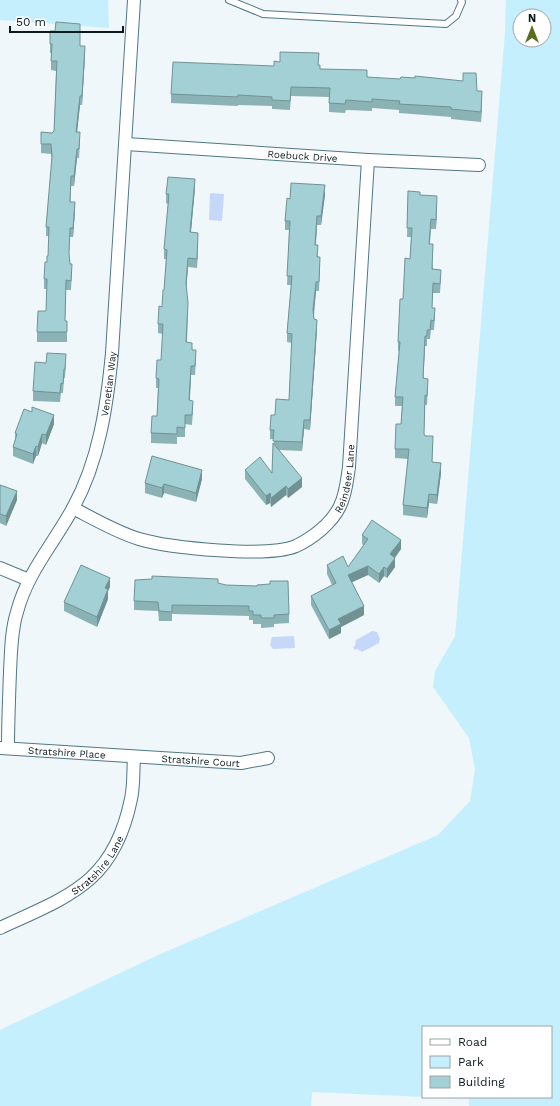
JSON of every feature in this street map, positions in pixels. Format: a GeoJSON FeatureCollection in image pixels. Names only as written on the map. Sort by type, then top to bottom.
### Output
{"type":"FeatureCollection","features":[{"type":"Feature","properties":{"kind":"street","name":"Venetian Way"},"geometry":{"type":"LineString","coordinates":[[4,748],[16,612],[29,580],[41,557],[73,508],[88,476],[100,436],[108,395],[126,144],[134,0]]}},
{"type":"Feature","properties":{"kind":"street","name":"Roebuck Drive"},"geometry":{"type":"LineString","coordinates":[[126,144],[368,160],[479,165]]}},
{"type":"Feature","properties":{"kind":"street","name":"Reindeer Lane"},"geometry":{"type":"LineString","coordinates":[[73,508],[105,525],[139,539],[186,547],[262,552],[295,546],[323,528],[340,506],[346,487],[349,467],[368,160]]}},
{"type":"Feature","properties":{"kind":"street"},"geometry":{"type":"LineString","coordinates":[[0,568],[29,580]]}},
{"type":"Feature","properties":{"kind":"street","name":"Stratshire Place"},"geometry":{"type":"LineString","coordinates":[[4,748],[134,757]]}},
{"type":"Feature","properties":{"kind":"street","name":"Stratshire Court"},"geometry":{"type":"LineString","coordinates":[[134,757],[241,763],[268,758]]}},
{"type":"Feature","properties":{"kind":"street","name":"Stratshire Lane"},"geometry":{"type":"LineString","coordinates":[[0,928],[62,899],[88,882],[110,858],[124,828],[131,798],[134,757]]}},
{"type":"Feature","properties":{"kind":"lane"},"geometry":{"type":"LineString","coordinates":[[229,0],[263,14],[446,24],[456,16],[462,2],[461,0]]}},
{"type":"Feature","properties":{"kind":"green space"},"geometry":{"type":"Polygon","coordinates":[[[0,0],[108,0],[109,28],[0,20],[0,0]]]}},
{"type":"Feature","properties":{"kind":"green space"},"geometry":{"type":"Polygon","coordinates":[[[506,0],[560,0],[560,1106],[469,1106],[469,1099],[446,1098],[552,1098],[552,1026],[422,1026],[422,1097],[312,1092],[311,1106],[0,1106],[0,1030],[158,955],[438,835],[470,801],[475,769],[469,738],[433,687],[435,671],[455,636],[505,32],[506,0]]]}},
{"type":"Feature","properties":{"kind":"shaded area"},"geometry":{"type":"Polygon","coordinates":[[[210,193],[224,194],[222,221],[209,220],[210,193]]]}},
{"type":"Feature","properties":{"kind":"shaded area"},"geometry":{"type":"Polygon","coordinates":[[[372,631],[377,632],[380,639],[379,643],[362,652],[357,649],[355,650],[353,647],[355,646],[356,640],[372,631]]]}},
{"type":"Feature","properties":{"kind":"shaded area"},"geometry":{"type":"Polygon","coordinates":[[[294,636],[295,648],[273,649],[270,645],[272,637],[294,636]]]}},
{"type":"Feature","properties":{"kind":"building"},"geometry":{"type":"Polygon","coordinates":[[[56,22],[80,24],[80,46],[85,46],[82,96],[80,96],[76,132],[80,132],[79,149],[77,149],[74,176],[71,176],[70,202],[75,202],[73,228],[70,228],[69,253],[70,264],[72,264],[71,281],[66,280],[65,321],[67,321],[67,332],[37,332],[38,311],[46,311],[47,279],[44,279],[45,262],[47,262],[48,256],[49,227],[46,227],[52,156],[51,144],[41,144],[41,132],[52,133],[54,131],[57,61],[51,61],[52,44],[50,44],[50,31],[55,31],[56,22]]]}},
{"type":"Feature","properties":{"kind":"building"},"geometry":{"type":"Polygon","coordinates":[[[280,52],[319,53],[318,65],[320,65],[320,69],[367,70],[367,77],[400,79],[401,77],[415,78],[415,76],[463,81],[463,73],[476,73],[477,91],[482,91],[481,112],[451,109],[451,107],[399,104],[400,101],[372,99],[372,102],[346,100],[345,104],[329,103],[330,88],[291,87],[290,101],[272,100],[272,97],[238,95],[238,97],[171,94],[173,62],[274,66],[274,61],[280,62],[280,52]]]}},
{"type":"Feature","properties":{"kind":"building"},"geometry":{"type":"Polygon","coordinates":[[[168,177],[195,179],[190,232],[198,233],[197,259],[188,258],[186,283],[188,303],[186,342],[192,343],[192,350],[196,350],[195,366],[191,366],[189,400],[193,401],[192,415],[185,415],[185,428],[177,427],[177,434],[151,433],[152,416],[157,416],[159,379],[156,378],[157,360],[161,360],[163,324],[158,324],[159,306],[162,307],[167,250],[164,249],[169,194],[166,194],[168,177]]]}},
{"type":"Feature","properties":{"kind":"building"},"geometry":{"type":"Polygon","coordinates":[[[291,183],[325,185],[321,216],[317,216],[315,245],[318,245],[317,257],[320,257],[319,282],[316,282],[313,310],[314,319],[317,320],[310,420],[304,420],[302,442],[273,441],[274,430],[270,430],[271,415],[275,415],[276,399],[289,400],[292,334],[287,333],[292,276],[287,276],[290,221],[285,221],[287,198],[290,199],[291,183]]]}},
{"type":"Feature","properties":{"kind":"building"},"geometry":{"type":"Polygon","coordinates":[[[408,191],[420,192],[420,195],[437,196],[436,220],[431,219],[429,244],[433,244],[432,269],[441,270],[440,284],[433,283],[432,308],[435,308],[434,321],[431,320],[430,330],[427,330],[427,336],[425,336],[423,378],[428,379],[427,396],[425,395],[424,434],[425,436],[433,436],[432,462],[441,463],[437,495],[429,494],[427,508],[403,505],[409,449],[395,449],[396,424],[401,424],[403,397],[395,397],[400,342],[398,342],[400,299],[403,299],[405,258],[410,259],[412,228],[407,228],[408,191]]]}},
{"type":"Feature","properties":{"kind":"building"},"geometry":{"type":"Polygon","coordinates":[[[47,353],[66,354],[63,384],[61,383],[60,393],[33,391],[35,362],[46,363],[47,353]]]}},
{"type":"Feature","properties":{"kind":"building"},"geometry":{"type":"Polygon","coordinates":[[[32,407],[54,415],[46,435],[42,434],[38,447],[36,446],[33,454],[13,447],[17,434],[15,433],[24,409],[32,412],[32,407]]]}},
{"type":"Feature","properties":{"kind":"building"},"geometry":{"type":"Polygon","coordinates":[[[273,443],[302,478],[288,489],[286,486],[271,498],[270,493],[266,496],[245,470],[260,457],[272,473],[273,443]]]}},
{"type":"Feature","properties":{"kind":"building"},"geometry":{"type":"Polygon","coordinates":[[[152,456],[202,470],[196,493],[164,484],[162,488],[145,483],[152,456]]]}},
{"type":"Feature","properties":{"kind":"building"},"geometry":{"type":"Polygon","coordinates":[[[0,485],[17,491],[6,516],[0,514],[0,485]]]}},
{"type":"Feature","properties":{"kind":"building"},"geometry":{"type":"Polygon","coordinates":[[[372,520],[401,540],[390,554],[395,558],[387,569],[384,567],[379,574],[368,566],[348,575],[364,606],[338,619],[341,624],[329,630],[311,596],[336,583],[327,565],[343,556],[348,567],[368,539],[362,535],[372,520]]]}},
{"type":"Feature","properties":{"kind":"building"},"geometry":{"type":"Polygon","coordinates":[[[81,565],[110,578],[105,588],[108,589],[97,617],[64,602],[81,565]]]}},
{"type":"Feature","properties":{"kind":"building"},"geometry":{"type":"Polygon","coordinates":[[[152,576],[218,579],[218,583],[226,585],[257,586],[270,584],[270,581],[288,581],[289,614],[274,615],[274,618],[261,618],[261,615],[253,615],[253,611],[249,611],[249,606],[172,605],[172,612],[159,611],[158,602],[134,601],[135,580],[152,579],[152,576]]]}}]}
